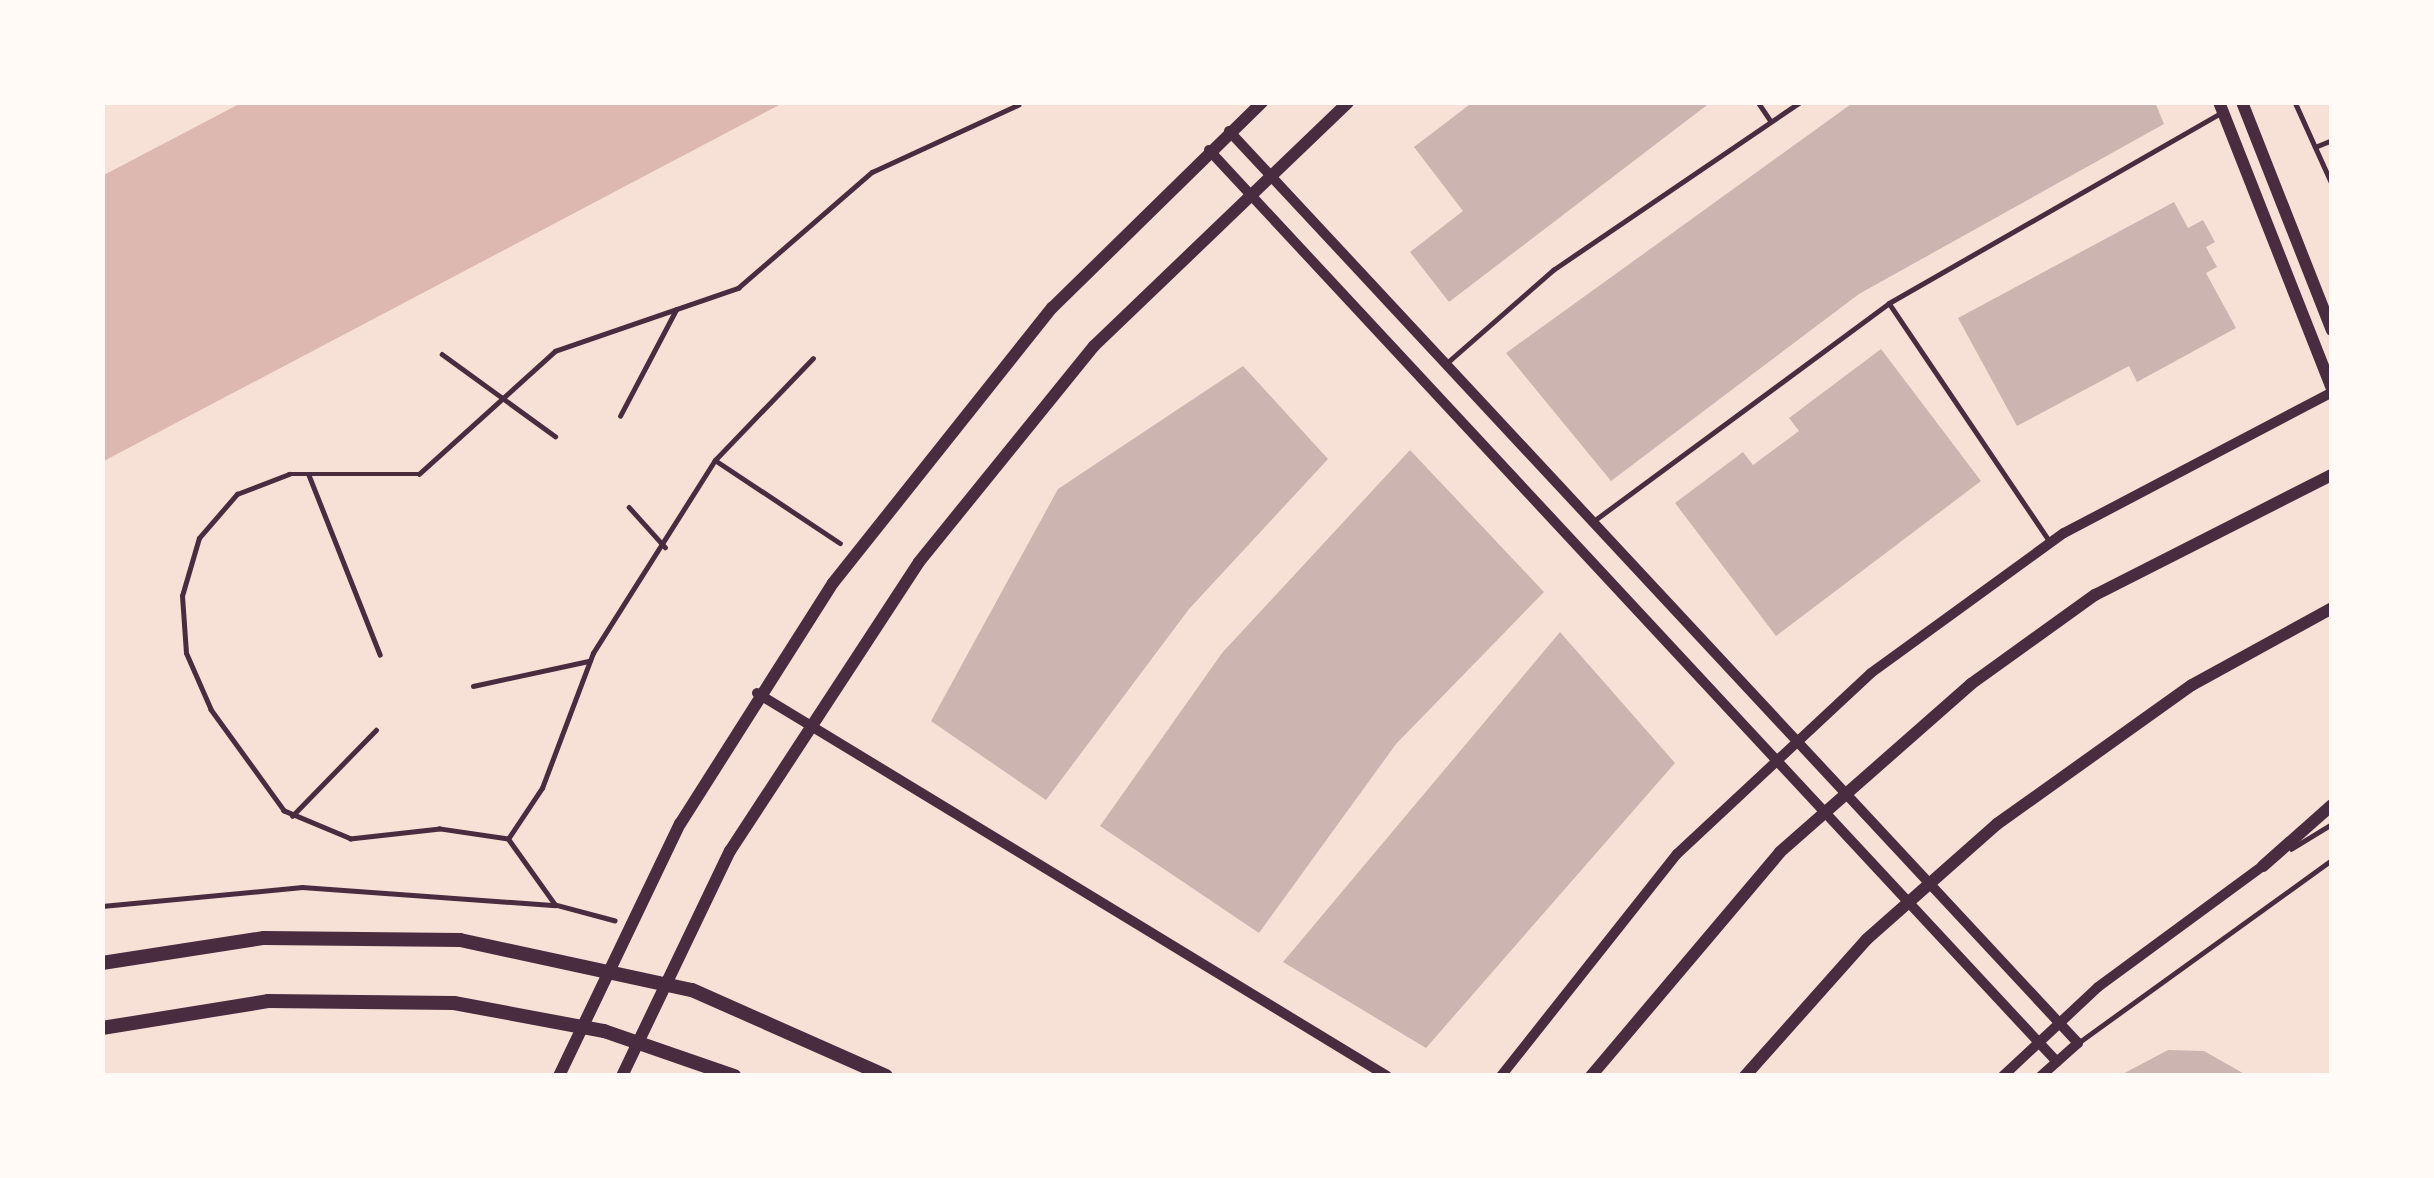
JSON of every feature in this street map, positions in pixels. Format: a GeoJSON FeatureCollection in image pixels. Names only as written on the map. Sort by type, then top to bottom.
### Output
{"type":"FeatureCollection","features":[{"type":"Feature","properties":{"kind":"main road"},"geometry":{"type":"LineString","coordinates":[[102,963],[358,936],[610,967],[666,982],[886,1076]]}},
{"type":"Feature","properties":{"kind":"main road"},"geometry":{"type":"LineString","coordinates":[[102,1028],[357,999],[583,1026],[734,1076]]}},
{"type":"Feature","properties":{"kind":"street"},"geometry":{"type":"LineString","coordinates":[[559,1076],[628,924],[757,693],[855,553],[1052,308],[1262,102]]}},
{"type":"Feature","properties":{"kind":"street"},"geometry":{"type":"LineString","coordinates":[[622,1076],[666,982],[805,724],[1051,394],[1247,192],[1348,102]]}},
{"type":"Feature","properties":{"kind":"street"},"geometry":{"type":"LineString","coordinates":[[2242,102],[2332,330]]}},
{"type":"Feature","properties":{"kind":"street"},"geometry":{"type":"LineString","coordinates":[[1502,1076],[1612,928],[1793,740],[2050,542],[2332,390],[2221,107]]}},
{"type":"Feature","properties":{"kind":"street"},"geometry":{"type":"LineString","coordinates":[[1229,131],[2078,1043],[2041,1076]]}},
{"type":"Feature","properties":{"kind":"street"},"geometry":{"type":"LineString","coordinates":[[1209,150],[2057,1062]]}},
{"type":"Feature","properties":{"kind":"street"},"geometry":{"type":"LineString","coordinates":[[1591,1076],[1669,974],[1844,794],[2095,595],[2332,475]]}},
{"type":"Feature","properties":{"kind":"street"},"geometry":{"type":"LineString","coordinates":[[1745,1076],[1907,902],[2093,748],[2332,608]]}},
{"type":"Feature","properties":{"kind":"street"},"geometry":{"type":"LineString","coordinates":[[757,693],[1387,1076]]}},
{"type":"Feature","properties":{"kind":"street"},"geometry":{"type":"LineString","coordinates":[[2002,1076],[2059,1023],[2263,866],[2332,805]]}},
{"type":"Feature","properties":{"kind":"lane"},"geometry":{"type":"LineString","coordinates":[[1758,102],[1770,120]]}},
{"type":"Feature","properties":{"kind":"lane"},"geometry":{"type":"LineString","coordinates":[[1445,365],[1553,270],[1800,102]]}},
{"type":"Feature","properties":{"kind":"lane"},"geometry":{"type":"LineString","coordinates":[[1592,523],[1888,303],[2221,107]]}},
{"type":"Feature","properties":{"kind":"lane"},"geometry":{"type":"LineString","coordinates":[[1888,303],[2050,542]]}},
{"type":"Feature","properties":{"kind":"lane"},"geometry":{"type":"LineString","coordinates":[[2263,866],[2332,824]]}},
{"type":"Feature","properties":{"kind":"lane"},"geometry":{"type":"LineString","coordinates":[[2078,1043],[2332,860]]}},
{"type":"Feature","properties":{"kind":"path"},"geometry":{"type":"LineString","coordinates":[[2295,102],[2332,184]]}},
{"type":"Feature","properties":{"kind":"path"},"geometry":{"type":"LineString","coordinates":[[555,905],[508,838],[440,829],[351,838],[292,816],[198,689],[182,596],[199,538],[221,508],[308,472],[419,474],[555,352],[764,274],[872,172],[1018,105]]}},
{"type":"Feature","properties":{"kind":"path"},"geometry":{"type":"LineString","coordinates":[[2315,147],[2332,140]]}},
{"type":"Feature","properties":{"kind":"path"},"geometry":{"type":"LineString","coordinates":[[620,416],[678,307]]}},
{"type":"Feature","properties":{"kind":"path"},"geometry":{"type":"LineString","coordinates":[[442,354],[502,403],[555,436]]}},
{"type":"Feature","properties":{"kind":"path"},"geometry":{"type":"LineString","coordinates":[[508,838],[542,788],[589,661],[665,547],[715,460],[813,358]]}},
{"type":"Feature","properties":{"kind":"path"},"geometry":{"type":"LineString","coordinates":[[715,460],[855,553]]}},
{"type":"Feature","properties":{"kind":"path"},"geometry":{"type":"LineString","coordinates":[[308,472],[380,654]]}},
{"type":"Feature","properties":{"kind":"path"},"geometry":{"type":"LineString","coordinates":[[629,507],[665,547]]}},
{"type":"Feature","properties":{"kind":"path"},"geometry":{"type":"LineString","coordinates":[[473,686],[589,661]]}},
{"type":"Feature","properties":{"kind":"path"},"geometry":{"type":"LineString","coordinates":[[292,816],[376,730]]}},
{"type":"Feature","properties":{"kind":"path"},"geometry":{"type":"LineString","coordinates":[[102,906],[302,887],[555,905],[628,924]]}},
{"type":"Feature","properties":{"kind":"shaded area"},"geometry":{"type":"Polygon","coordinates":[[[243,102],[785,102],[102,462],[102,176],[243,102]]]}},
{"type":"Feature","properties":{"kind":"building"},"geometry":{"type":"Polygon","coordinates":[[[1473,102],[1711,102],[1449,302],[1410,252],[1463,211],[1414,147],[1473,102]]]}},
{"type":"Feature","properties":{"kind":"building"},"geometry":{"type":"Polygon","coordinates":[[[1854,102],[2155,102],[2164,124],[1859,294],[1611,481],[1506,353],[1854,102]]]}},
{"type":"Feature","properties":{"kind":"building"},"geometry":{"type":"Polygon","coordinates":[[[2174,202],[2188,228],[2203,220],[2215,242],[2206,247],[2217,267],[2206,273],[2236,328],[2137,382],[2129,366],[2017,426],[1958,318],[2174,202]]]}},
{"type":"Feature","properties":{"kind":"building"},"geometry":{"type":"Polygon","coordinates":[[[1881,349],[1981,481],[1776,636],[1675,503],[1743,452],[1753,465],[1799,431],[1789,418],[1881,349]]]}},
{"type":"Feature","properties":{"kind":"building"},"geometry":{"type":"Polygon","coordinates":[[[1243,366],[1328,459],[1189,609],[1046,800],[931,721],[1058,489],[1243,366]]]}},
{"type":"Feature","properties":{"kind":"building"},"geometry":{"type":"Polygon","coordinates":[[[1410,450],[1544,592],[1396,744],[1259,933],[1100,826],[1222,653],[1410,450]]]}},
{"type":"Feature","properties":{"kind":"building"},"geometry":{"type":"Polygon","coordinates":[[[1560,632],[1675,763],[1426,1048],[1283,962],[1560,632]]]}},
{"type":"Feature","properties":{"kind":"building"},"geometry":{"type":"Polygon","coordinates":[[[2168,1050],[2204,1051],[2248,1076],[2119,1076],[2168,1050]]]}}]}
